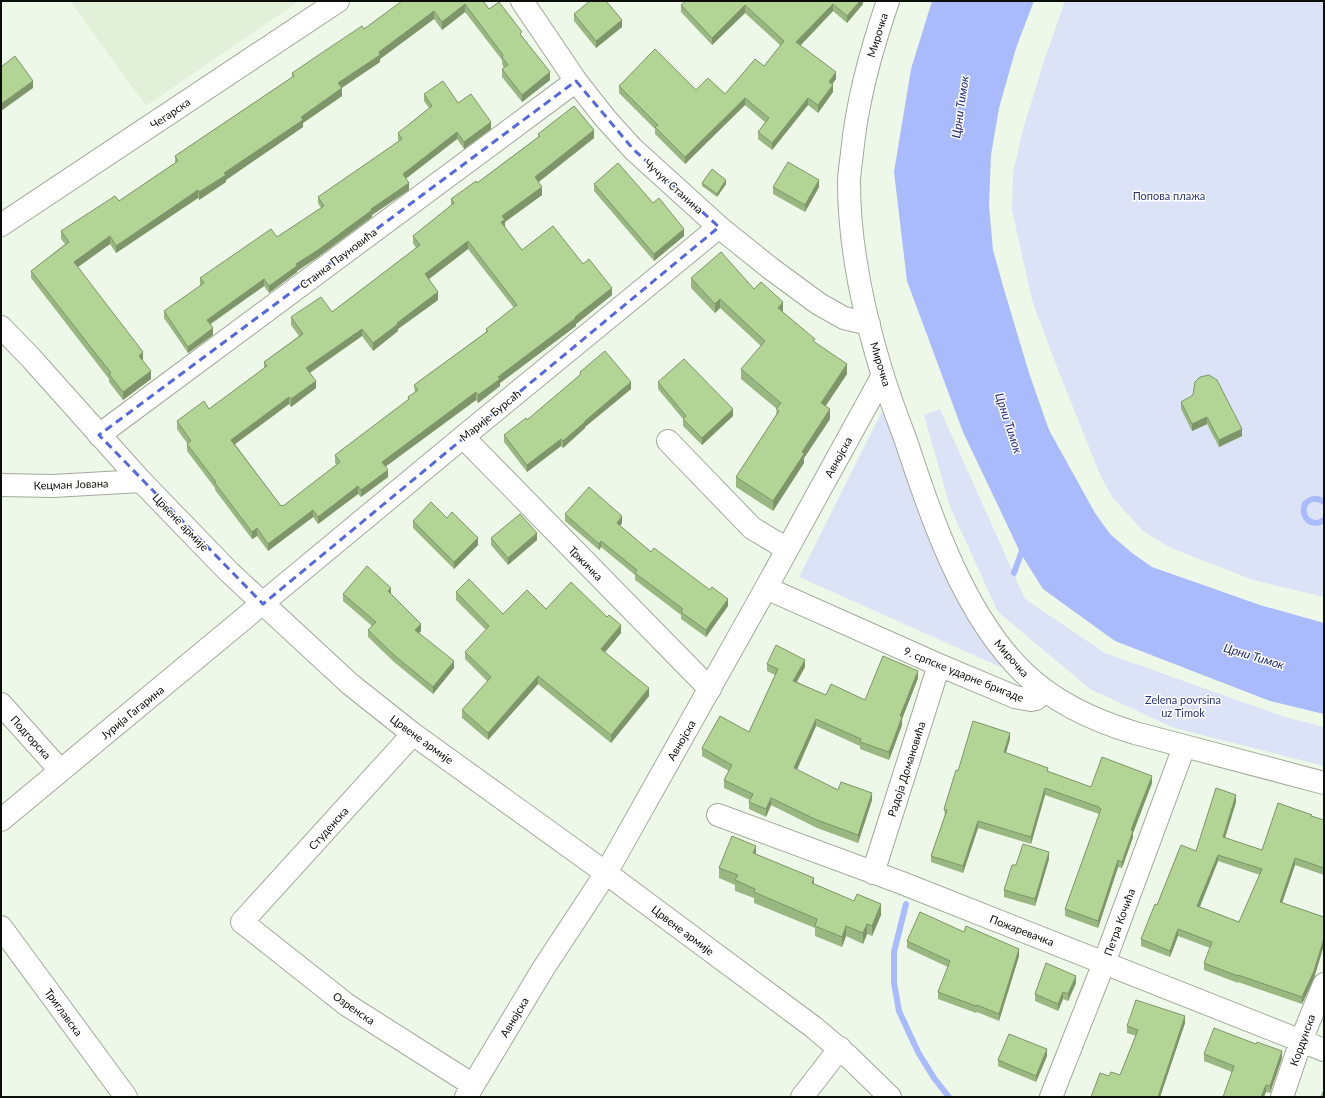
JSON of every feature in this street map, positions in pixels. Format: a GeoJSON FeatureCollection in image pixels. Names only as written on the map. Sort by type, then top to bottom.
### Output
{"type":"FeatureCollection","features":[{"type":"Feature","properties":{"kind":"street","name":"Чегарска"},"geometry":{"type":"LineString","coordinates":[[1,225],[338,1]]}},
{"type":"Feature","properties":{"kind":"street","name":"Чучук Станина"},"geometry":{"type":"LineString","coordinates":[[522,1],[576,81],[605,118],[633,149],[719,227],[770,268],[819,304],[844,318],[869,324]]}},
{"type":"Feature","properties":{"kind":"street","name":"Мирочка"},"geometry":{"type":"LineString","coordinates":[[888,1],[877,33],[854,128],[849,181],[852,239],[869,324],[883,375],[929,508],[948,554],[974,606],[988,628],[1024,673],[1046,691]]}},
{"type":"Feature","properties":{"kind":"street","name":"Станка Пауновића"},"geometry":{"type":"LineString","coordinates":[[99,435],[576,81]]}},
{"type":"Feature","properties":{"kind":"street","name":"Марије Бурсаћ"},"geometry":{"type":"LineString","coordinates":[[263,604],[463,437],[719,227]]}},
{"type":"Feature","properties":{"kind":"street","name":"Црвене армије"},"geometry":{"type":"LineString","coordinates":[[1,327],[31,358],[141,481],[230,572],[350,684],[413,734],[783,1003],[840,1048],[890,1097]]}},
{"type":"Feature","properties":{"kind":"street","name":"Авнојска"},"geometry":{"type":"LineString","coordinates":[[469,1091],[543,969],[606,873],[710,689],[883,375]]}},
{"type":"Feature","properties":{"kind":"street","name":"Тржичка"},"geometry":{"type":"LineString","coordinates":[[463,437],[710,689]]}},
{"type":"Feature","properties":{"kind":"street"},"geometry":{"type":"LineString","coordinates":[[668,441],[752,528],[787,549]]}},
{"type":"Feature","properties":{"kind":"street","name":"Кецман Јована"},"geometry":{"type":"LineString","coordinates":[[1,485],[53,486],[141,481]]}},
{"type":"Feature","properties":{"kind":"street","name":"9. српске ударне бригаде"},"geometry":{"type":"LineString","coordinates":[[766,588],[939,665],[1023,699],[1031,700],[1046,691]]}},
{"type":"Feature","properties":{"kind":"street","name":"Јурија Гагарина"},"geometry":{"type":"LineString","coordinates":[[1,820],[263,604]]}},
{"type":"Feature","properties":{"kind":"street","name":"Радоја Домановића"},"geometry":{"type":"LineString","coordinates":[[873,873],[939,665]]}},
{"type":"Feature","properties":{"kind":"street"},"geometry":{"type":"LineString","coordinates":[[1046,691],[1082,713],[1117,727],[1184,747],[1324,783]]}},
{"type":"Feature","properties":{"kind":"street","name":"Подгорска"},"geometry":{"type":"LineString","coordinates":[[1,704],[60,770]]}},
{"type":"Feature","properties":{"kind":"street","name":"Студенска"},"geometry":{"type":"LineString","coordinates":[[242,922],[413,734]]}},
{"type":"Feature","properties":{"kind":"street","name":"Петра Кочића"},"geometry":{"type":"LineString","coordinates":[[1051,1097],[1104,963],[1184,747]]}},
{"type":"Feature","properties":{"kind":"street","name":"Пожаревачка"},"geometry":{"type":"LineString","coordinates":[[718,815],[873,873],[1324,1050]]}},
{"type":"Feature","properties":{"kind":"street","name":"Озренска"},"geometry":{"type":"LineString","coordinates":[[242,922],[347,1005],[469,1091]]}},
{"type":"Feature","properties":{"kind":"street","name":"Триглавска"},"geometry":{"type":"LineString","coordinates":[[1,927],[126,1097]]}},
{"type":"Feature","properties":{"kind":"street","name":"Кордунска"},"geometry":{"type":"LineString","coordinates":[[1282,1097],[1301,1041],[1324,984]]}},
{"type":"Feature","properties":{"kind":"street"},"geometry":{"type":"LineString","coordinates":[[802,1097],[840,1048]]}},
{"type":"Feature","properties":{"kind":"highlighted area"},"geometry":{"type":"Polygon","coordinates":[[[576,81],[633,149],[719,227],[263,604],[99,435],[576,81]]]}},
{"type":"Feature","properties":{"kind":"shaded area"},"geometry":{"type":"Polygon","coordinates":[[[70,1],[299,1],[146,106],[70,1]]]}},
{"type":"Feature","properties":{"kind":"green space","name":"Попова плажа"},"geometry":{"type":"Polygon","coordinates":[[[1065,1],[1324,1],[1324,597],[1253,580],[1171,548],[1144,532],[1113,498],[1101,477],[1032,300],[1012,210],[1013,173],[1022,133],[1043,64],[1065,1]]]}},
{"type":"Feature","properties":{"kind":"green space","name":"Zelena povrsina uz Timok"},"geometry":{"type":"Polygon","coordinates":[[[940,409],[1025,599],[1105,653],[1285,717],[1324,727],[1324,766],[1174,728],[1090,689],[998,612],[950,507],[924,415],[940,409]]]}},
{"type":"Feature","properties":{"kind":"green space"},"geometry":{"type":"Polygon","coordinates":[[[882,411],[925,530],[963,605],[1005,669],[799,577],[882,411]]]}},
{"type":"Feature","properties":{"kind":"water","name":"Црни Тимок"},"geometry":{"type":"Polygon","coordinates":[[[932,1],[1034,1],[1016,48],[999,108],[991,155],[989,205],[993,250],[1029,373],[1049,430],[1095,513],[1110,534],[1132,553],[1152,567],[1260,605],[1324,623],[1324,714],[1270,701],[1115,641],[1043,589],[1021,554],[963,432],[907,281],[894,172],[911,69],[932,1]]]}},
{"type":"Feature","properties":{"kind":"building"},"geometry":{"type":"Polygon","coordinates":[[[402,1],[483,1],[489,9],[499,2],[522,32],[520,34],[550,72],[522,95],[502,69],[508,65],[502,57],[503,55],[465,4],[442,22],[434,11],[379,52],[380,55],[338,83],[342,88],[301,117],[303,120],[224,173],[226,175],[199,192],[198,190],[116,246],[110,236],[74,262],[143,352],[139,356],[151,371],[123,392],[109,374],[111,373],[31,271],[69,242],[61,231],[115,196],[119,201],[178,161],[175,156],[294,76],[292,73],[362,26],[364,29],[402,1]]]}},
{"type":"Feature","properties":{"kind":"building"},"geometry":{"type":"Polygon","coordinates":[[[590,1],[606,1],[622,20],[596,41],[574,14],[590,1]]]}},
{"type":"Feature","properties":{"kind":"building"},"geometry":{"type":"Polygon","coordinates":[[[686,1],[860,1],[847,16],[833,4],[796,42],[836,72],[829,82],[833,85],[818,105],[808,98],[772,143],[758,132],[769,118],[745,98],[685,157],[655,127],[658,125],[619,86],[655,49],[696,90],[708,78],[725,94],[755,59],[764,66],[784,41],[745,5],[712,38],[681,5],[686,1]]]}},
{"type":"Feature","properties":{"kind":"building"},"geometry":{"type":"Polygon","coordinates":[[[15,56],[33,81],[1,104],[1,67],[15,56]]]}},
{"type":"Feature","properties":{"kind":"building"},"geometry":{"type":"Polygon","coordinates":[[[443,81],[458,103],[471,94],[491,122],[464,142],[457,132],[403,174],[409,183],[371,209],[372,210],[318,250],[296,264],[297,266],[269,286],[264,279],[207,320],[213,328],[188,347],[164,311],[204,283],[200,278],[271,229],[277,237],[324,206],[318,197],[402,139],[398,133],[432,106],[424,94],[443,81]]]}},
{"type":"Feature","properties":{"kind":"building"},"geometry":{"type":"Polygon","coordinates":[[[574,106],[594,130],[535,177],[542,187],[502,216],[505,220],[501,222],[522,250],[553,226],[583,264],[589,259],[612,288],[575,317],[576,318],[498,377],[500,379],[478,395],[476,392],[382,462],[388,470],[361,490],[358,486],[318,517],[313,510],[268,544],[257,528],[252,532],[215,483],[216,482],[187,444],[191,441],[177,421],[204,401],[209,409],[267,366],[264,362],[303,334],[291,317],[321,297],[332,312],[420,245],[413,236],[454,203],[451,199],[476,181],[477,183],[540,136],[538,134],[574,106]],[[468,241],[425,274],[438,292],[373,343],[362,329],[306,368],[316,381],[291,399],[289,397],[231,440],[281,506],[283,506],[340,462],[335,455],[409,399],[408,397],[418,390],[414,385],[488,331],[486,329],[517,305],[468,241]]]}},
{"type":"Feature","properties":{"kind":"building"},"geometry":{"type":"Polygon","coordinates":[[[788,162],[819,180],[805,205],[773,187],[788,162]]]}},
{"type":"Feature","properties":{"kind":"building"},"geometry":{"type":"Polygon","coordinates":[[[618,163],[653,203],[659,198],[684,229],[654,254],[594,184],[618,163]]]}},
{"type":"Feature","properties":{"kind":"building"},"geometry":{"type":"Polygon","coordinates":[[[712,169],[726,180],[717,194],[702,183],[712,169]]]}},
{"type":"Feature","properties":{"kind":"building"},"geometry":{"type":"Polygon","coordinates":[[[721,252],[754,289],[761,282],[783,302],[778,308],[815,339],[813,341],[847,364],[821,403],[830,409],[802,452],[804,454],[773,501],[736,477],[779,411],[776,409],[781,403],[741,369],[765,341],[720,299],[715,304],[691,278],[721,252]]]}},
{"type":"Feature","properties":{"kind":"building"},"geometry":{"type":"Polygon","coordinates":[[[605,351],[631,382],[563,441],[561,439],[527,465],[504,435],[526,418],[527,420],[581,374],[580,372],[605,351]]]}},
{"type":"Feature","properties":{"kind":"building"},"geometry":{"type":"Polygon","coordinates":[[[684,359],[733,409],[702,438],[683,419],[686,416],[658,382],[684,359]]]}},
{"type":"Feature","properties":{"kind":"building"},"geometry":{"type":"Polygon","coordinates":[[[1209,375],[1217,380],[1242,429],[1219,440],[1207,417],[1192,424],[1181,402],[1193,395],[1195,382],[1200,377],[1209,375]]]}},
{"type":"Feature","properties":{"kind":"building"},"geometry":{"type":"Polygon","coordinates":[[[589,487],[622,516],[617,523],[651,552],[654,548],[710,590],[712,587],[728,599],[706,630],[681,612],[683,609],[635,573],[637,570],[601,541],[599,544],[565,514],[589,487]]]}},
{"type":"Feature","properties":{"kind":"building"},"geometry":{"type":"Polygon","coordinates":[[[431,502],[447,518],[452,512],[478,538],[454,562],[413,521],[431,502]]]}},
{"type":"Feature","properties":{"kind":"building"},"geometry":{"type":"Polygon","coordinates":[[[520,514],[537,533],[508,558],[491,538],[520,514]]]}},
{"type":"Feature","properties":{"kind":"building"},"geometry":{"type":"Polygon","coordinates":[[[367,566],[391,588],[388,591],[421,624],[415,630],[454,661],[433,687],[394,655],[368,630],[376,622],[343,594],[367,566]]]}},
{"type":"Feature","properties":{"kind":"building"},"geometry":{"type":"Polygon","coordinates":[[[469,579],[503,614],[527,590],[546,609],[571,582],[607,617],[609,615],[621,625],[601,649],[649,688],[611,735],[538,676],[488,733],[462,710],[491,677],[465,652],[489,626],[456,592],[469,579]]]}},
{"type":"Feature","properties":{"kind":"building"},"geometry":{"type":"Polygon","coordinates":[[[776,645],[805,660],[793,681],[826,695],[831,684],[865,700],[883,656],[918,671],[900,716],[902,717],[889,752],[860,742],[861,739],[816,719],[794,768],[838,790],[841,782],[872,793],[858,835],[817,820],[771,798],[766,809],[749,802],[753,794],[724,780],[732,765],[702,748],[720,716],[749,732],[778,669],[767,664],[776,645]]]}},
{"type":"Feature","properties":{"kind":"building"},"geometry":{"type":"Polygon","coordinates":[[[973,721],[1010,733],[1004,752],[1048,768],[1047,771],[1091,787],[1102,757],[1152,776],[1131,830],[1133,831],[1122,862],[1118,860],[1098,921],[1065,909],[1101,809],[1099,807],[1045,788],[1031,837],[978,821],[963,866],[931,856],[947,810],[944,809],[956,770],[958,771],[973,721]]]}},
{"type":"Feature","properties":{"kind":"building"},"geometry":{"type":"Polygon","coordinates":[[[1216,788],[1236,795],[1223,837],[1262,850],[1278,803],[1324,820],[1324,868],[1295,858],[1280,902],[1324,917],[1324,938],[1314,971],[1302,997],[1204,963],[1212,942],[1178,929],[1170,951],[1141,939],[1155,904],[1157,905],[1181,845],[1196,851],[1216,788]],[[1218,855],[1197,906],[1239,922],[1262,869],[1218,855]]]}},
{"type":"Feature","properties":{"kind":"building"},"geometry":{"type":"Polygon","coordinates":[[[732,836],[756,846],[753,853],[814,878],[812,883],[854,901],[857,894],[881,904],[872,926],[867,924],[863,933],[846,926],[842,937],[815,926],[817,919],[754,892],[755,889],[735,880],[738,875],[719,868],[732,836]]]}},
{"type":"Feature","properties":{"kind":"building"},"geometry":{"type":"Polygon","coordinates":[[[1023,844],[1049,852],[1035,899],[1004,890],[1012,865],[1016,865],[1023,844]]]}},
{"type":"Feature","properties":{"kind":"building"},"geometry":{"type":"Polygon","coordinates":[[[920,912],[964,932],[966,926],[1019,949],[999,1014],[938,992],[950,961],[907,941],[920,912]]]}},
{"type":"Feature","properties":{"kind":"building"},"geometry":{"type":"Polygon","coordinates":[[[1046,963],[1076,976],[1068,994],[1063,992],[1058,1004],[1035,994],[1046,963]]]}},
{"type":"Feature","properties":{"kind":"building"},"geometry":{"type":"Polygon","coordinates":[[[1136,1000],[1185,1016],[1158,1097],[1091,1097],[1100,1073],[1109,1076],[1111,1072],[1120,1075],[1138,1030],[1127,1026],[1136,1000]]]}},
{"type":"Feature","properties":{"kind":"building"},"geometry":{"type":"Polygon","coordinates":[[[1214,1028],[1256,1044],[1257,1042],[1282,1051],[1270,1086],[1266,1085],[1261,1097],[1223,1097],[1234,1066],[1204,1054],[1214,1028]]]}},
{"type":"Feature","properties":{"kind":"building"},"geometry":{"type":"Polygon","coordinates":[[[1009,1034],[1047,1049],[1036,1076],[998,1060],[1009,1034]]]}},
{"type":"Feature","properties":{"kind":"building"},"geometry":{"type":"Polygon","coordinates":[[[1324,1090],[1324,1097],[1321,1097],[1324,1090]]]}},
{"type":"Feature","properties":{"kind":"waterway"},"geometry":{"type":"LineString","coordinates":[[1324,502],[1319,499],[1311,499],[1305,504],[1304,509],[1304,514],[1311,522],[1315,523],[1324,520]]}},
{"type":"Feature","properties":{"kind":"waterway"},"geometry":{"type":"LineString","coordinates":[[1014,573],[1023,548]]}},
{"type":"Feature","properties":{"kind":"waterway"},"geometry":{"type":"LineString","coordinates":[[906,904],[894,952],[894,983],[899,1011],[918,1052],[934,1078],[949,1097]]}}]}
